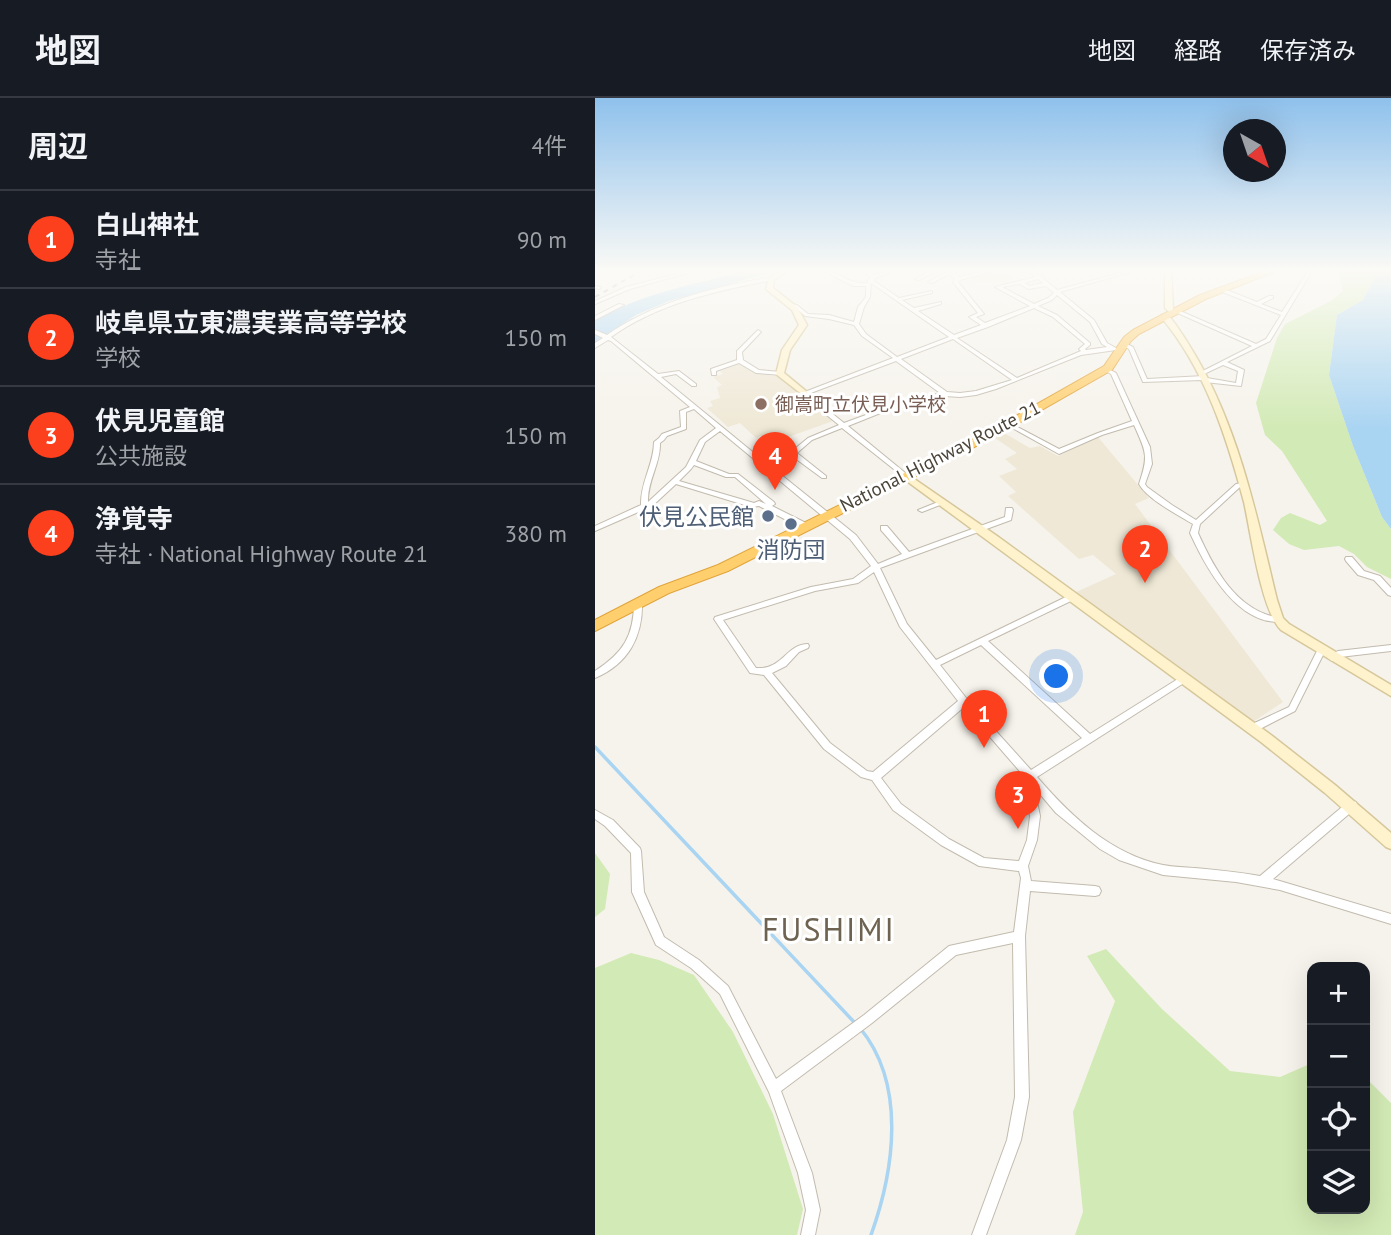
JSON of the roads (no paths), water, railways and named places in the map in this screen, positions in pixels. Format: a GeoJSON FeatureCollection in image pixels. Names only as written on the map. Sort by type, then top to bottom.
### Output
{"type":"FeatureCollection","features":[{"type":"Feature","properties":{"kind":"highway","name":"National Highway Route 21"},"geometry":{"type":"LineString","coordinates":[[595,626],[638,602],[723,568],[1008,424],[1105,369],[1118,348],[1136,331],[1149,324]]}},
{"type":"Feature","properties":{"kind":"street"},"geometry":{"type":"LineString","coordinates":[[595,346],[629,324]]}},
{"type":"Feature","properties":{"kind":"street"},"geometry":{"type":"LineString","coordinates":[[780,374],[786,350],[803,324]]}},
{"type":"Feature","properties":{"kind":"street"},"geometry":{"type":"LineString","coordinates":[[856,324],[864,335],[945,394],[958,397],[1016,380],[1085,352],[1131,348],[1145,381],[1204,377],[1239,385],[1241,370],[1224,363]]}},
{"type":"Feature","properties":{"kind":"street"},"geometry":{"type":"LineString","coordinates":[[935,324],[1016,380]]}},
{"type":"Feature","properties":{"kind":"street"},"geometry":{"type":"LineString","coordinates":[[804,394],[991,324]]}},
{"type":"Feature","properties":{"kind":"street"},"geometry":{"type":"LineString","coordinates":[[1066,324],[1088,344],[1082,349],[1085,352]]}},
{"type":"Feature","properties":{"kind":"street"},"geometry":{"type":"LineString","coordinates":[[1094,324],[1105,344],[1118,348]]}},
{"type":"Feature","properties":{"kind":"street"},"geometry":{"type":"LineString","coordinates":[[1177,324],[1226,424],[1278,620],[1296,636],[1391,691]]}},
{"type":"Feature","properties":{"kind":"street"},"geometry":{"type":"LineString","coordinates":[[1199,324],[1256,346]]}},
{"type":"Feature","properties":{"kind":"street"},"geometry":{"type":"LineString","coordinates":[[1204,377],[1224,363],[1268,340],[1277,324]]}},
{"type":"Feature","properties":{"kind":"street"},"geometry":{"type":"LineString","coordinates":[[595,332],[609,337],[853,537],[876,567],[903,625],[964,701],[1072,822],[1104,846],[1123,857],[1163,870],[1262,881],[1391,919]]}},
{"type":"Feature","properties":{"kind":"street"},"geometry":{"type":"LineString","coordinates":[[740,361],[739,352],[758,332]]}},
{"type":"Feature","properties":{"kind":"street"},"geometry":{"type":"LineString","coordinates":[[714,374],[713,370],[740,361],[758,372],[780,374],[907,477],[983,529],[1352,806],[1391,842]]}},
{"type":"Feature","properties":{"kind":"street"},"geometry":{"type":"LineString","coordinates":[[1105,369],[1113,373],[1149,455],[1144,488],[1197,523]]}},
{"type":"Feature","properties":{"kind":"street"},"geometry":{"type":"LineString","coordinates":[[656,376],[677,372],[694,385]]}},
{"type":"Feature","properties":{"kind":"street"},"geometry":{"type":"LineString","coordinates":[[765,464],[793,453],[810,439],[842,426],[876,413],[945,394]]}},
{"type":"Feature","properties":{"kind":"street"},"geometry":{"type":"LineString","coordinates":[[645,508],[643,496],[646,478],[658,447],[657,442],[664,435],[684,428],[683,411],[695,407]]}},
{"type":"Feature","properties":{"kind":"street"},"geometry":{"type":"LineString","coordinates":[[1008,424],[1059,452],[1136,422]]}},
{"type":"Feature","properties":{"kind":"street"},"geometry":{"type":"LineString","coordinates":[[595,529],[645,508],[676,482],[693,462],[702,441],[720,428]]}},
{"type":"Feature","properties":{"kind":"street"},"geometry":{"type":"LineString","coordinates":[[793,453],[824,477]]}},
{"type":"Feature","properties":{"kind":"street"},"geometry":{"type":"LineString","coordinates":[[693,462],[728,476],[736,475],[771,504],[768,506]]}},
{"type":"Feature","properties":{"kind":"street"},"geometry":{"type":"LineString","coordinates":[[676,482],[768,506],[805,526]]}},
{"type":"Feature","properties":{"kind":"street"},"geometry":{"type":"LineString","coordinates":[[1244,484],[1238,485],[1197,523],[1194,533],[1208,563],[1223,583],[1265,619],[1278,620]]}},
{"type":"Feature","properties":{"kind":"street"},"geometry":{"type":"LineString","coordinates":[[922,510],[943,502]]}},
{"type":"Feature","properties":{"kind":"street"},"geometry":{"type":"LineString","coordinates":[[805,646],[796,650],[783,664],[766,672],[753,671],[718,619],[814,589],[855,580],[876,567],[1008,518],[1009,510]]}},
{"type":"Feature","properties":{"kind":"street"},"geometry":{"type":"LineString","coordinates":[[884,528],[907,555]]}},
{"type":"Feature","properties":{"kind":"street"},"geometry":{"type":"LineString","coordinates":[[1349,559],[1361,573],[1377,578],[1391,593]]}},
{"type":"Feature","properties":{"kind":"street"},"geometry":{"type":"LineString","coordinates":[[934,664],[1072,597]]}},
{"type":"Feature","properties":{"kind":"street"},"geometry":{"type":"LineString","coordinates":[[595,675],[614,663],[628,648],[637,623],[638,602]]}},
{"type":"Feature","properties":{"kind":"street"},"geometry":{"type":"LineString","coordinates":[[982,640],[1088,738]]}},
{"type":"Feature","properties":{"kind":"street"},"geometry":{"type":"LineString","coordinates":[[1332,658],[1338,654],[1391,648]]}},
{"type":"Feature","properties":{"kind":"street"},"geometry":{"type":"LineString","coordinates":[[1251,729],[1292,709],[1321,651]]}},
{"type":"Feature","properties":{"kind":"street"},"geometry":{"type":"LineString","coordinates":[[766,672],[827,746],[864,774],[875,777],[897,807],[945,842],[983,863],[1023,866]]}},
{"type":"Feature","properties":{"kind":"street"},"geometry":{"type":"LineString","coordinates":[[979,1235],[1014,1140],[1022,1097],[1019,936],[1025,886],[1023,866],[1034,828],[1027,778],[1184,679]]}},
{"type":"Feature","properties":{"kind":"street"},"geometry":{"type":"LineString","coordinates":[[875,777],[964,701]]}},
{"type":"Feature","properties":{"kind":"street"},"geometry":{"type":"LineString","coordinates":[[1262,881],[1352,806]]}},
{"type":"Feature","properties":{"kind":"street"},"geometry":{"type":"LineString","coordinates":[[595,814],[609,823],[636,851],[638,892],[660,941],[695,964],[724,990],[774,1088],[805,1173],[813,1210],[808,1235]]}},
{"type":"Feature","properties":{"kind":"street"},"geometry":{"type":"LineString","coordinates":[[1025,886],[1095,891]]}},
{"type":"Feature","properties":{"kind":"street"},"geometry":{"type":"LineString","coordinates":[[774,1088],[868,1019],[953,950],[1019,936]]}},
{"type":"Feature","properties":{"kind":"water"},"geometry":{"type":"Polygon","coordinates":[[[595,324],[622,324],[595,342],[595,324]]]}},
{"type":"Feature","properties":{"kind":"water"},"geometry":{"type":"Polygon","coordinates":[[[1336,324],[1391,324],[1391,529],[1382,517],[1353,446],[1329,375],[1336,324]]]}},
{"type":"Feature","properties":{"kind":"waterway"},"geometry":{"type":"LineString","coordinates":[[595,747],[855,1023]]}},
{"type":"Feature","properties":{"kind":"waterway"},"geometry":{"type":"LineString","coordinates":[[860,1028],[875,1051],[885,1075],[892,1129],[886,1184],[871,1235]]}},
{"type":"Feature","properties":{"kind":"place","name":"御嵩町立伏見小学校"},"geometry":{"type":"Point","coordinates":[761,404]}},
{"type":"Feature","properties":{"kind":"place","name":"浄覚寺"},"geometry":{"type":"Point","coordinates":[775,490]}},
{"type":"Feature","properties":{"kind":"place","name":"伏見公民館"},"geometry":{"type":"Point","coordinates":[768,516]}},
{"type":"Feature","properties":{"kind":"place","name":"消防団"},"geometry":{"type":"Point","coordinates":[791,524]}},
{"type":"Feature","properties":{"kind":"place","name":"岐阜県立東濃実業高等学校"},"geometry":{"type":"Point","coordinates":[1145,583]}},
{"type":"Feature","properties":{"kind":"place","name":"白山神社"},"geometry":{"type":"Point","coordinates":[984,748]}},
{"type":"Feature","properties":{"kind":"place","name":"伏見児童館"},"geometry":{"type":"Point","coordinates":[1018,829]}},
{"type":"Feature","properties":{"kind":"district","name":"FUSHIMI"},"geometry":{"type":"Point","coordinates":[829,929]}}]}
